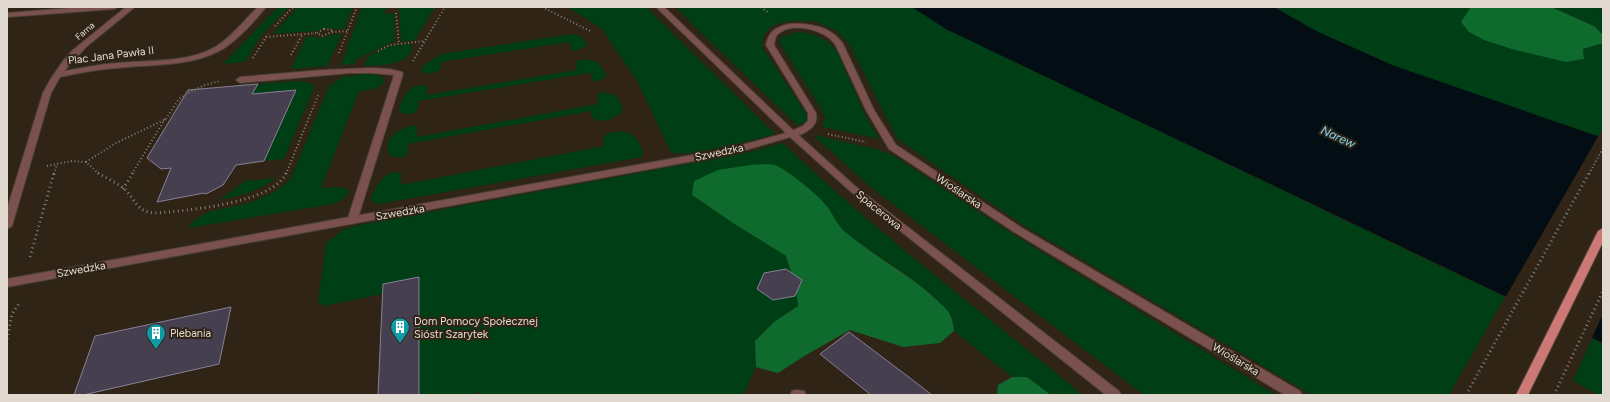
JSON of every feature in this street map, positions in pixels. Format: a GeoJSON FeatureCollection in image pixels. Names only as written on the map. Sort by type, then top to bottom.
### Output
{"type":"FeatureCollection","features":[{"type":"Feature","properties":{"kind":"main road"},"geometry":{"type":"LineString","coordinates":[[1522,395],[1603,231]]}},
{"type":"Feature","properties":{"kind":"street"},"geometry":{"type":"LineString","coordinates":[[7,14],[114,7]]}},
{"type":"Feature","properties":{"kind":"street","name":"Farna"},"geometry":{"type":"LineString","coordinates":[[57,75],[68,60],[85,44],[131,7]]}},
{"type":"Feature","properties":{"kind":"street","name":"Plac Jana Pawła II"},"geometry":{"type":"LineString","coordinates":[[7,226],[47,93],[57,75],[103,67],[180,59],[208,53],[222,44],[262,7]]}},
{"type":"Feature","properties":{"kind":"street","name":"Spacerowa"},"geometry":{"type":"LineString","coordinates":[[660,7],[792,134],[852,188],[1115,395]]}},
{"type":"Feature","properties":{"kind":"street","name":"Wioślarska"},"geometry":{"type":"LineString","coordinates":[[792,134],[806,128],[812,122],[812,113],[770,45],[772,37],[776,31],[787,27],[807,26],[820,29],[831,35],[839,44],[870,110],[892,147],[1018,230],[1296,395]]}},
{"type":"Feature","properties":{"kind":"street"},"geometry":{"type":"LineString","coordinates":[[240,80],[332,72],[388,70],[399,74],[352,221]]}},
{"type":"Feature","properties":{"kind":"street","name":"Szwedzka"},"geometry":{"type":"LineString","coordinates":[[7,283],[732,151],[792,134]]}},
{"type":"Feature","properties":{"kind":"path"},"geometry":{"type":"LineString","coordinates":[[123,189],[179,99],[196,88],[217,82],[240,80],[266,37],[293,7]]}},
{"type":"Feature","properties":{"kind":"path"},"geometry":{"type":"LineString","coordinates":[[86,162],[93,171],[123,189],[139,208],[147,213],[162,213],[248,199],[273,188],[284,178],[322,85],[332,72],[357,7]]}},
{"type":"Feature","properties":{"kind":"path"},"geometry":{"type":"LineString","coordinates":[[399,74],[416,57],[445,7]]}},
{"type":"Feature","properties":{"kind":"path"},"geometry":{"type":"LineString","coordinates":[[542,7],[590,31]]}},
{"type":"Feature","properties":{"kind":"path"},"geometry":{"type":"LineString","coordinates":[[396,13],[399,44]]}},
{"type":"Feature","properties":{"kind":"path"},"geometry":{"type":"LineString","coordinates":[[318,34],[327,29],[333,30],[332,32]]}},
{"type":"Feature","properties":{"kind":"path"},"geometry":{"type":"LineString","coordinates":[[266,37],[318,34],[322,36],[332,32],[348,31]]}},
{"type":"Feature","properties":{"kind":"path"},"geometry":{"type":"LineString","coordinates":[[372,54],[390,45],[424,41]]}},
{"type":"Feature","properties":{"kind":"path"},"geometry":{"type":"LineString","coordinates":[[25,170],[72,161],[86,162],[116,143],[166,119]]}},
{"type":"Feature","properties":{"kind":"path"},"geometry":{"type":"LineString","coordinates":[[843,138],[872,143]]}},
{"type":"Feature","properties":{"kind":"path"},"geometry":{"type":"LineString","coordinates":[[1466,395],[1603,148]]}},
{"type":"Feature","properties":{"kind":"path"},"geometry":{"type":"LineString","coordinates":[[1554,395],[1603,291]]}},
{"type":"Feature","properties":{"kind":"green space"},"geometry":{"type":"Polygon","coordinates":[[[278,7],[289,7],[260,37],[245,62],[223,64],[278,7]]]}},
{"type":"Feature","properties":{"kind":"green space"},"geometry":{"type":"Polygon","coordinates":[[[298,7],[353,7],[344,29],[328,28],[317,31],[273,34],[298,7]]]}},
{"type":"Feature","properties":{"kind":"green space"},"geometry":{"type":"Polygon","coordinates":[[[362,7],[397,7],[386,8],[384,14],[394,13],[395,42],[355,60],[354,64],[341,65],[362,7]]]}},
{"type":"Feature","properties":{"kind":"green space"},"geometry":{"type":"Polygon","coordinates":[[[399,7],[435,7],[415,40],[401,42],[399,7]]]}},
{"type":"Feature","properties":{"kind":"green space"},"geometry":{"type":"Polygon","coordinates":[[[567,7],[646,7],[775,134],[705,151],[690,153],[671,152],[637,81],[601,28],[567,7]]]}},
{"type":"Feature","properties":{"kind":"green space"},"geometry":{"type":"Polygon","coordinates":[[[676,7],[912,7],[946,29],[1505,297],[1449,395],[1312,395],[1025,226],[897,138],[849,44],[837,31],[814,21],[789,21],[772,26],[764,34],[762,47],[805,112],[807,120],[798,126],[676,7]]]}},
{"type":"Feature","properties":{"kind":"green space"},"geometry":{"type":"Polygon","coordinates":[[[1274,7],[1471,7],[1462,22],[1584,59],[1583,49],[1603,43],[1603,129],[1598,137],[1392,65],[1316,31],[1274,7]]]}},
{"type":"Feature","properties":{"kind":"green space"},"geometry":{"type":"Polygon","coordinates":[[[1471,7],[1551,7],[1594,26],[1603,35],[1603,43],[1583,49],[1584,59],[1566,62],[1515,50],[1484,40],[1469,32],[1461,22],[1471,7]]]}},
{"type":"Feature","properties":{"kind":"green space"},"geometry":{"type":"Polygon","coordinates":[[[1551,7],[1593,7],[1603,10],[1603,35],[1594,26],[1551,7]]]}},
{"type":"Feature","properties":{"kind":"green space"},"geometry":{"type":"Polygon","coordinates":[[[800,32],[815,35],[824,39],[837,51],[866,116],[880,139],[822,127],[825,118],[820,107],[779,42],[781,38],[800,32]]]}},
{"type":"Feature","properties":{"kind":"green space"},"geometry":{"type":"Polygon","coordinates":[[[334,34],[342,34],[327,66],[291,69],[306,37],[323,37],[334,34]]]}},
{"type":"Feature","properties":{"kind":"green space"},"geometry":{"type":"Polygon","coordinates":[[[573,34],[582,37],[587,44],[583,48],[572,50],[569,42],[441,62],[441,69],[436,72],[428,73],[420,71],[423,66],[441,54],[573,34]]]}},
{"type":"Feature","properties":{"kind":"green space"},"geometry":{"type":"Polygon","coordinates":[[[413,44],[409,55],[399,62],[364,66],[368,56],[391,46],[413,44]]]}},
{"type":"Feature","properties":{"kind":"green space"},"geometry":{"type":"Polygon","coordinates":[[[584,59],[598,62],[606,74],[603,79],[594,82],[590,73],[418,101],[418,109],[414,113],[406,114],[399,111],[405,96],[412,88],[416,86],[427,86],[427,95],[577,70],[576,63],[584,59]]]}},
{"type":"Feature","properties":{"kind":"green space"},"geometry":{"type":"Polygon","coordinates":[[[365,74],[378,75],[383,78],[384,82],[376,88],[359,91],[321,188],[338,187],[348,189],[349,193],[342,200],[333,204],[188,228],[198,218],[209,212],[258,199],[280,188],[286,183],[291,178],[329,86],[343,77],[365,74]]]}},
{"type":"Feature","properties":{"kind":"green space"},"geometry":{"type":"Polygon","coordinates":[[[301,81],[312,84],[314,88],[284,159],[264,161],[296,90],[252,94],[258,84],[301,81]]]}},
{"type":"Feature","properties":{"kind":"green space"},"geometry":{"type":"Polygon","coordinates":[[[602,92],[615,95],[622,106],[622,112],[608,120],[600,121],[592,118],[591,111],[408,144],[408,154],[401,158],[391,156],[387,150],[391,137],[399,130],[407,127],[417,126],[417,137],[598,104],[597,95],[602,92]]]}},
{"type":"Feature","properties":{"kind":"green space"},"geometry":{"type":"Polygon","coordinates":[[[613,132],[626,132],[633,135],[643,151],[642,157],[379,204],[373,203],[371,199],[378,184],[390,173],[401,173],[401,185],[604,146],[603,137],[613,132]]]}},
{"type":"Feature","properties":{"kind":"green space"},"geometry":{"type":"Polygon","coordinates":[[[813,135],[876,149],[893,155],[1011,233],[1276,395],[1144,395],[868,185],[813,135]]]}},
{"type":"Feature","properties":{"kind":"green space"},"geometry":{"type":"Polygon","coordinates":[[[783,143],[855,209],[930,272],[1083,395],[1051,395],[1027,377],[1012,377],[954,331],[952,318],[930,293],[904,273],[848,235],[835,222],[828,208],[692,195],[786,256],[796,288],[798,306],[774,322],[755,341],[756,367],[745,391],[740,395],[480,395],[480,392],[469,395],[419,395],[419,277],[383,284],[382,294],[324,306],[318,302],[326,243],[343,230],[354,226],[746,153],[783,143]]]}},
{"type":"Feature","properties":{"kind":"green space"},"geometry":{"type":"Polygon","coordinates":[[[767,164],[777,166],[805,185],[820,198],[842,229],[924,288],[935,298],[950,314],[954,331],[940,343],[903,347],[850,330],[778,373],[756,367],[755,341],[774,322],[798,306],[796,288],[786,256],[692,195],[694,181],[718,170],[767,164]]]}},
{"type":"Feature","properties":{"kind":"green space"},"geometry":{"type":"Polygon","coordinates":[[[276,178],[270,183],[250,192],[220,200],[245,181],[276,178]]]}},
{"type":"Feature","properties":{"kind":"green space"},"geometry":{"type":"Polygon","coordinates":[[[1592,338],[1603,343],[1603,395],[1599,395],[1573,381],[1592,338]]]}},
{"type":"Feature","properties":{"kind":"green space"},"geometry":{"type":"Polygon","coordinates":[[[1012,377],[1027,377],[1051,395],[997,395],[998,385],[1012,377]]]}},
{"type":"Feature","properties":{"kind":"water","name":"Narew"},"geometry":{"type":"Polygon","coordinates":[[[912,7],[1274,7],[1316,31],[1392,65],[1603,138],[1603,343],[946,29],[912,7]]]}},
{"type":"Feature","properties":{"kind":"pier"},"geometry":{"type":"Polygon","coordinates":[[[1599,135],[1603,136],[1603,314],[1591,340],[1505,298],[1599,135]]]}},
{"type":"Feature","properties":{"kind":"building"},"geometry":{"type":"Polygon","coordinates":[[[258,84],[252,94],[296,90],[264,161],[236,165],[223,185],[206,194],[204,193],[157,202],[171,168],[161,169],[147,158],[188,90],[258,84]]]}},
{"type":"Feature","properties":{"kind":"building"},"geometry":{"type":"Polygon","coordinates":[[[786,269],[802,280],[795,296],[773,300],[757,289],[764,273],[786,269]]]}},
{"type":"Feature","properties":{"kind":"building","name":"Dom Pomocy Społecznej Sióstr Szarytek"},"geometry":{"type":"Polygon","coordinates":[[[419,277],[419,395],[378,395],[383,284],[419,277]]]}},
{"type":"Feature","properties":{"kind":"building","name":"Plebania"},"geometry":{"type":"Polygon","coordinates":[[[231,307],[219,364],[83,395],[74,395],[95,336],[231,307]]]}},
{"type":"Feature","properties":{"kind":"building"},"geometry":{"type":"Polygon","coordinates":[[[849,332],[932,395],[871,395],[820,354],[849,332]]]}},
{"type":"Feature","properties":{"kind":"place","name":"Dom Pomocy Społecznej Sióstr Szarytek"},"geometry":{"type":"Point","coordinates":[400,344]}},
{"type":"Feature","properties":{"kind":"place","name":"Plebania"},"geometry":{"type":"Point","coordinates":[156,350]}}]}
